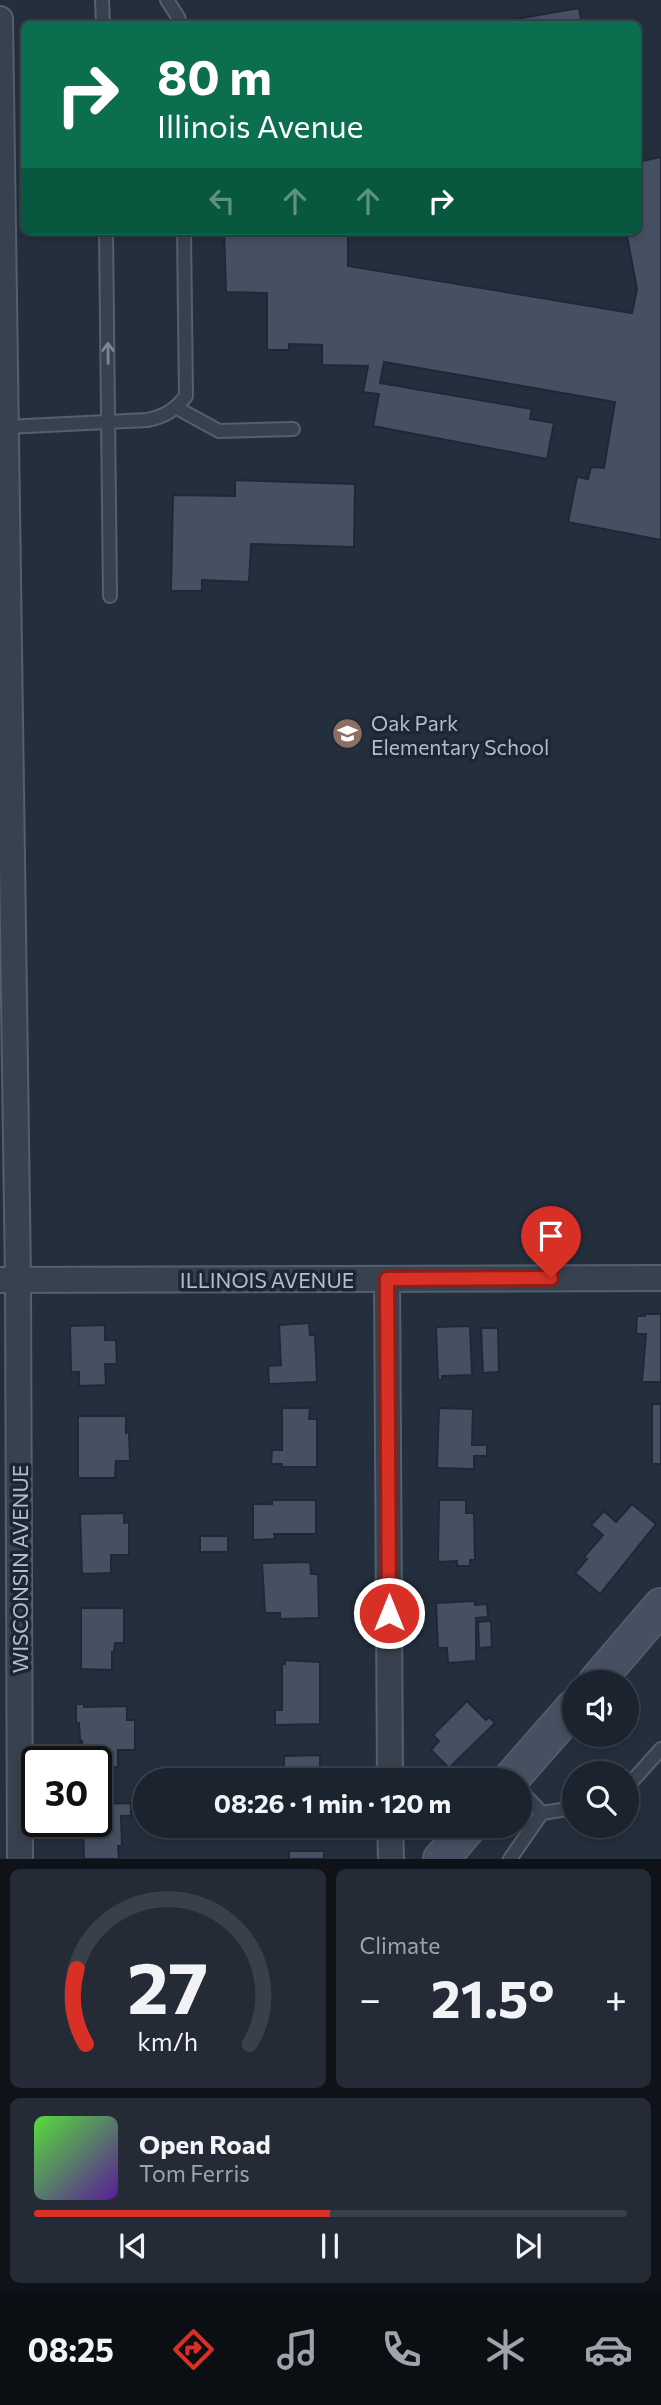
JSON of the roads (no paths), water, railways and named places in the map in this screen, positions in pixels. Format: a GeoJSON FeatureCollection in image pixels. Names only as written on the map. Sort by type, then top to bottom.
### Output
{"type":"FeatureCollection","features":[{"type":"Feature","properties":{"kind":"street","name":"WISCONSIN AVENUE"},"geometry":{"type":"LineString","coordinates":[[0,19],[6,427],[9,1280],[20,1859]]}},
{"type":"Feature","properties":{"kind":"street","name":"ILLINOIS AVENUE"},"geometry":{"type":"LineString","coordinates":[[9,1280],[661,1278]]}},
{"type":"Feature","properties":{"kind":"street"},"geometry":{"type":"LineString","coordinates":[[387,1279],[390,1768]]}},
{"type":"Feature","properties":{"kind":"street"},"geometry":{"type":"LineString","coordinates":[[606,1670],[661,1606]]}},
{"type":"Feature","properties":{"kind":"street"},"geometry":{"type":"LineString","coordinates":[[521,1768],[562,1721]]}},
{"type":"Feature","properties":{"kind":"street"},"geometry":{"type":"LineString","coordinates":[[390,1838],[391,1859]]}},
{"type":"Feature","properties":{"kind":"street"},"geometry":{"type":"LineString","coordinates":[[441,1859],[459,1838]]}},
{"type":"Feature","properties":{"kind":"lane"},"geometry":{"type":"LineString","coordinates":[[102,0],[103,21]]}},
{"type":"Feature","properties":{"kind":"lane"},"geometry":{"type":"LineString","coordinates":[[167,0],[179,21]]}},
{"type":"Feature","properties":{"kind":"lane"},"geometry":{"type":"LineString","coordinates":[[106,235],[110,596]]}},
{"type":"Feature","properties":{"kind":"lane"},"geometry":{"type":"LineString","coordinates":[[6,427],[161,417],[177,408],[186,396],[184,235]]}},
{"type":"Feature","properties":{"kind":"lane"},"geometry":{"type":"LineString","coordinates":[[177,408],[219,431],[293,429]]}},
{"type":"Feature","properties":{"kind":"lane"},"geometry":{"type":"LineString","coordinates":[[639,1774],[661,1749]]}},
{"type":"Feature","properties":{"kind":"lane"},"geometry":{"type":"LineString","coordinates":[[532,1803],[542,1813]]}},
{"type":"Feature","properties":{"kind":"lane"},"geometry":{"type":"LineString","coordinates":[[510,1859],[542,1813],[562,1810]]}},
{"type":"Feature","properties":{"kind":"place","name":"Oak Park Elementary School"},"geometry":{"type":"Point","coordinates":[348,734]}}]}
